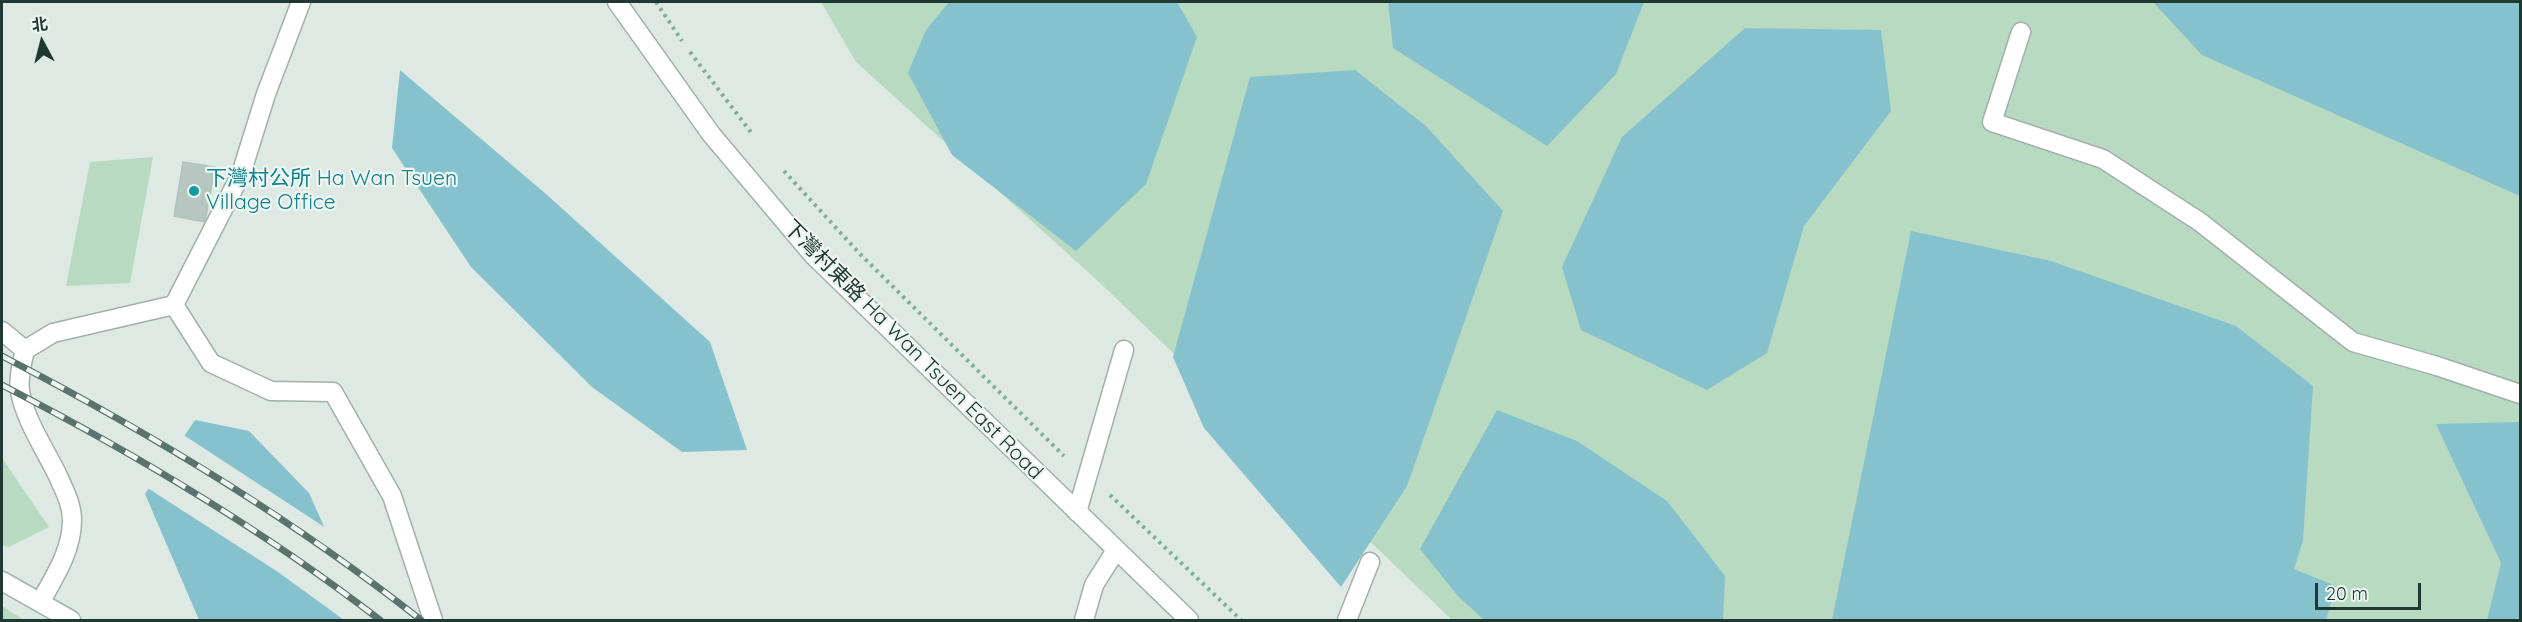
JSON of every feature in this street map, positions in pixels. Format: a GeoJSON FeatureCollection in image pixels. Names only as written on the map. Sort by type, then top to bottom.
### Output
{"type":"FeatureCollection","features":[{"type":"Feature","properties":{"kind":"street"},"geometry":{"type":"LineString","coordinates":[[41,601],[67,550],[72,518],[64,489],[26,411],[20,391],[20,370],[25,350],[53,333],[174,305],[241,174],[266,94],[301,2]]}},
{"type":"Feature","properties":{"kind":"street","name":"下灣村東路 Ha Wan Tsuen East Road"},"geometry":{"type":"LineString","coordinates":[[616,2],[711,134],[813,255],[1189,621]]}},
{"type":"Feature","properties":{"kind":"street"},"geometry":{"type":"LineString","coordinates":[[2021,32],[1992,122],[2103,159],[2200,222],[2353,342],[2437,366],[2520,394]]}},
{"type":"Feature","properties":{"kind":"street"},"geometry":{"type":"LineString","coordinates":[[174,305],[211,363],[271,391],[333,392],[392,496],[433,621]]}},
{"type":"Feature","properties":{"kind":"street"},"geometry":{"type":"LineString","coordinates":[[2,331],[25,350]]}},
{"type":"Feature","properties":{"kind":"street"},"geometry":{"type":"LineString","coordinates":[[1077,512],[1124,350]]}},
{"type":"Feature","properties":{"kind":"street"},"geometry":{"type":"LineString","coordinates":[[1084,621],[1094,585],[1116,550]]}},
{"type":"Feature","properties":{"kind":"street"},"geometry":{"type":"LineString","coordinates":[[1347,621],[1370,562]]}},
{"type":"Feature","properties":{"kind":"street"},"geometry":{"type":"LineString","coordinates":[[2,581],[41,601],[71,621]]}},
{"type":"Feature","properties":{"kind":"path"},"geometry":{"type":"LineString","coordinates":[[656,2],[686,47],[753,135]]}},
{"type":"Feature","properties":{"kind":"path"},"geometry":{"type":"LineString","coordinates":[[784,171],[860,254],[1067,458]]}},
{"type":"Feature","properties":{"kind":"path"},"geometry":{"type":"LineString","coordinates":[[1103,489],[1241,621]]}},
{"type":"Feature","properties":{"kind":"green space"},"geometry":{"type":"Polygon","coordinates":[[[821,2],[2520,2],[2520,620],[1452,620],[1099,282],[856,62],[821,2]]]}},
{"type":"Feature","properties":{"kind":"green space"},"geometry":{"type":"Polygon","coordinates":[[[153,157],[130,283],[66,286],[90,162],[153,157]]]}},
{"type":"Feature","properties":{"kind":"green space"},"geometry":{"type":"Polygon","coordinates":[[[2,458],[49,527],[9,547],[2,545],[2,458]]]}},
{"type":"Feature","properties":{"kind":"green space"},"geometry":{"type":"Polygon","coordinates":[[[2,606],[24,620],[2,620],[2,606]]]}},
{"type":"Feature","properties":{"kind":"water"},"geometry":{"type":"Polygon","coordinates":[[[949,2],[1177,2],[1197,37],[1146,184],[1076,251],[952,155],[908,73],[926,30],[949,2]]]}},
{"type":"Feature","properties":{"kind":"water"},"geometry":{"type":"Polygon","coordinates":[[[1388,2],[1644,2],[1616,74],[1547,146],[1393,48],[1388,2]]]}},
{"type":"Feature","properties":{"kind":"water"},"geometry":{"type":"Polygon","coordinates":[[[2153,2],[2520,2],[2520,196],[2202,55],[2153,2]]]}},
{"type":"Feature","properties":{"kind":"water"},"geometry":{"type":"Polygon","coordinates":[[[1745,28],[1881,30],[1891,111],[1804,226],[1767,353],[1707,390],[1581,330],[1562,267],[1622,137],[1745,28]]]}},
{"type":"Feature","properties":{"kind":"water"},"geometry":{"type":"Polygon","coordinates":[[[400,70],[546,194],[710,342],[747,450],[682,452],[592,387],[471,267],[392,148],[400,70]]]}},
{"type":"Feature","properties":{"kind":"water"},"geometry":{"type":"Polygon","coordinates":[[[1355,70],[1426,126],[1503,211],[1407,486],[1341,587],[1204,428],[1173,357],[1250,77],[1355,70]]]}},
{"type":"Feature","properties":{"kind":"water"},"geometry":{"type":"Polygon","coordinates":[[[1911,231],[2051,261],[2236,326],[2313,386],[2303,540],[2294,569],[2336,586],[2326,620],[1832,620],[1911,231]]]}},
{"type":"Feature","properties":{"kind":"water"},"geometry":{"type":"Polygon","coordinates":[[[1497,410],[1577,441],[1667,501],[1725,576],[1723,620],[1484,620],[1458,596],[1420,549],[1497,410]]]}},
{"type":"Feature","properties":{"kind":"water"},"geometry":{"type":"Polygon","coordinates":[[[195,420],[249,431],[309,493],[366,620],[199,620],[145,494],[195,420]]]}},
{"type":"Feature","properties":{"kind":"water"},"geometry":{"type":"Polygon","coordinates":[[[2520,422],[2520,620],[2487,620],[2501,563],[2436,424],[2520,422]]]}},
{"type":"Feature","properties":{"kind":"pier"},"geometry":{"type":"Polygon","coordinates":[[[182,434],[329,530],[369,620],[344,620],[278,572],[146,487],[182,434]]]}},
{"type":"Feature","properties":{"kind":"building","name":"下灣村公所 Ha Wan Tsuen Village Office"},"geometry":{"type":"Polygon","coordinates":[[[183,162],[215,167],[205,222],[174,216],[183,162]]]}},
{"type":"Feature","properties":{"kind":"railway"},"geometry":{"type":"LineString","coordinates":[[2,356],[111,415],[218,478],[321,546],[421,620]]}},
{"type":"Feature","properties":{"kind":"railway"},"geometry":{"type":"LineString","coordinates":[[2,385],[196,494],[290,554],[380,620]]}},
{"type":"Feature","properties":{"kind":"place","name":"下灣村公所 Ha Wan Tsuen Village Office"},"geometry":{"type":"Point","coordinates":[194,191]}}]}
